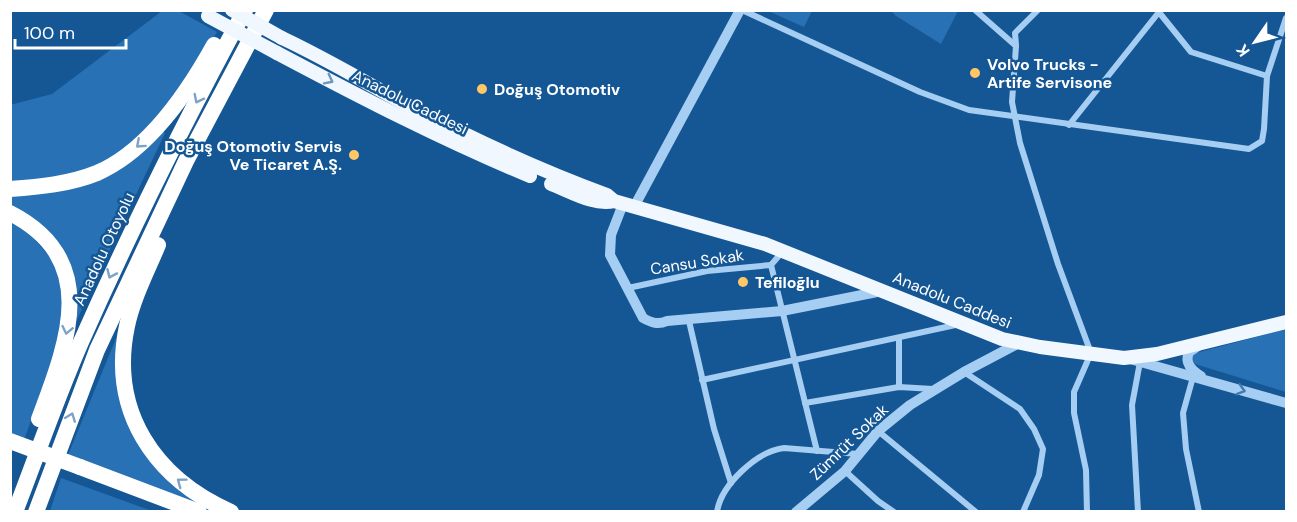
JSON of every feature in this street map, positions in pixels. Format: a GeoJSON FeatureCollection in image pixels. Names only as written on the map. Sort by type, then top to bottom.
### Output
{"type":"FeatureCollection","features":[{"type":"Feature","properties":{"kind":"highway"},"geometry":{"type":"LineString","coordinates":[[10,189],[79,179],[98,172],[138,147],[161,123],[186,89],[233,10]]}},
{"type":"Feature","properties":{"kind":"highway","name":"Anadolu Otoyolu"},"geometry":{"type":"LineString","coordinates":[[14,512],[80,344],[118,260],[174,144],[245,10]]}},
{"type":"Feature","properties":{"kind":"highway"},"geometry":{"type":"LineString","coordinates":[[36,512],[98,350],[186,161],[266,10]]}},
{"type":"Feature","properties":{"kind":"highway"},"geometry":{"type":"LineString","coordinates":[[186,161],[177,202],[149,265],[128,324],[124,344],[124,380],[129,409],[146,444],[159,462],[186,487],[231,512]]}},
{"type":"Feature","properties":{"kind":"highway"},"geometry":{"type":"LineString","coordinates":[[10,213],[26,221],[48,240],[66,273],[70,300],[69,323],[63,348],[26,453],[14,512]]}},
{"type":"Feature","properties":{"kind":"highway"},"geometry":{"type":"LineString","coordinates":[[10,441],[170,512]]}},
{"type":"Feature","properties":{"kind":"highway"},"geometry":{"type":"LineString","coordinates":[[10,452],[199,512]]}},
{"type":"Feature","properties":{"kind":"main road","name":"Anadolu Caddesi"},"geometry":{"type":"LineString","coordinates":[[233,10],[405,104],[544,171],[608,195],[624,204],[783,251],[991,335],[1019,344],[1124,357],[1157,354],[1285,321]]}},
{"type":"Feature","properties":{"kind":"main road","name":"Anadolu Caddesi"},"geometry":{"type":"LineString","coordinates":[[203,13],[405,120],[477,154],[596,201],[605,204],[624,204]]}},
{"type":"Feature","properties":{"kind":"street"},"geometry":{"type":"LineString","coordinates":[[882,291],[782,311],[689,321],[667,321],[660,324],[644,318],[615,267],[610,248],[613,227],[624,204],[741,10],[920,92],[969,110],[1249,149],[1262,141],[1267,76],[1287,18]]}},
{"type":"Feature","properties":{"kind":"street"},"geometry":{"type":"LineString","coordinates":[[975,10],[1016,46]]}},
{"type":"Feature","properties":{"kind":"street"},"geometry":{"type":"LineString","coordinates":[[1038,10],[1015,33],[1012,102],[1020,143],[1058,264],[1092,354],[1074,392],[1074,413],[1086,470],[1087,512]]}},
{"type":"Feature","properties":{"kind":"street"},"geometry":{"type":"LineString","coordinates":[[1069,125],[1158,11],[1191,52],[1267,76]]}},
{"type":"Feature","properties":{"kind":"street"},"geometry":{"type":"LineString","coordinates":[[783,251],[771,265],[817,451]]}},
{"type":"Feature","properties":{"kind":"street","name":"Cansu Sokak"},"geometry":{"type":"LineString","coordinates":[[628,288],[707,271],[771,265]]}},
{"type":"Feature","properties":{"kind":"street"},"geometry":{"type":"LineString","coordinates":[[689,321],[714,429],[731,483]]}},
{"type":"Feature","properties":{"kind":"street"},"geometry":{"type":"LineString","coordinates":[[702,380],[964,324]]}},
{"type":"Feature","properties":{"kind":"street"},"geometry":{"type":"LineString","coordinates":[[899,339],[899,387]]}},
{"type":"Feature","properties":{"kind":"street"},"geometry":{"type":"LineString","coordinates":[[1204,343],[1189,352],[1187,360],[1191,369],[1214,383]]}},
{"type":"Feature","properties":{"kind":"street","name":"Zümrüt Sokak"},"geometry":{"type":"LineString","coordinates":[[796,512],[844,471],[878,431],[910,405],[964,372],[1019,344]]}},
{"type":"Feature","properties":{"kind":"street"},"geometry":{"type":"LineString","coordinates":[[1124,357],[1287,403]]}},
{"type":"Feature","properties":{"kind":"street"},"geometry":{"type":"LineString","coordinates":[[1138,512],[1132,405],[1140,362]]}},
{"type":"Feature","properties":{"kind":"street"},"geometry":{"type":"LineString","coordinates":[[964,372],[1020,409],[1035,429],[1043,449],[1039,475],[1023,512]]}},
{"type":"Feature","properties":{"kind":"street"},"geometry":{"type":"LineString","coordinates":[[1193,377],[1183,413],[1188,459],[1199,512]]}},
{"type":"Feature","properties":{"kind":"street"},"geometry":{"type":"LineString","coordinates":[[805,403],[899,387],[936,389]]}},
{"type":"Feature","properties":{"kind":"street"},"geometry":{"type":"LineString","coordinates":[[878,431],[976,512]]}},
{"type":"Feature","properties":{"kind":"street"},"geometry":{"type":"LineString","coordinates":[[717,512],[720,498],[731,483],[760,456],[774,449],[858,454]]}},
{"type":"Feature","properties":{"kind":"street"},"geometry":{"type":"LineString","coordinates":[[844,471],[894,512]]}},
{"type":"Feature","properties":{"kind":"shaded area"},"geometry":{"type":"Polygon","coordinates":[[[162,11],[179,11],[217,32],[195,70],[136,141],[109,161],[70,176],[11,184],[10,105],[52,94],[162,11]]]}},
{"type":"Feature","properties":{"kind":"shaded area"},"geometry":{"type":"Polygon","coordinates":[[[768,11],[812,11],[804,27],[768,11]]]}},
{"type":"Feature","properties":{"kind":"shaded area"},"geometry":{"type":"Polygon","coordinates":[[[891,11],[958,11],[941,44],[891,11]]]}},
{"type":"Feature","properties":{"kind":"shaded area"},"geometry":{"type":"Polygon","coordinates":[[[163,131],[165,133],[75,324],[74,287],[11,208],[11,194],[65,189],[163,131]]]}},
{"type":"Feature","properties":{"kind":"shaded area"},"geometry":{"type":"Polygon","coordinates":[[[10,220],[25,228],[54,262],[64,297],[55,353],[24,440],[11,434],[10,220]]]}},
{"type":"Feature","properties":{"kind":"shaded area"},"geometry":{"type":"Polygon","coordinates":[[[120,320],[122,404],[213,511],[68,455],[117,336],[120,320]]]}},
{"type":"Feature","properties":{"kind":"shaded area"},"geometry":{"type":"Polygon","coordinates":[[[1286,329],[1286,392],[1195,364],[1192,360],[1192,355],[1196,353],[1286,329]]]}},
{"type":"Feature","properties":{"kind":"shaded area"},"geometry":{"type":"Polygon","coordinates":[[[61,478],[152,511],[50,511],[61,478]]]}},
{"type":"Feature","properties":{"kind":"place","name":"Volvo Trucks - Artife Servisone"},"geometry":{"type":"Point","coordinates":[975,73]}},
{"type":"Feature","properties":{"kind":"place","name":"Doğuş Otomotiv"},"geometry":{"type":"Point","coordinates":[482,89]}},
{"type":"Feature","properties":{"kind":"place","name":"Doğuş Otomotiv Servis Ve Ticaret A.Ş."},"geometry":{"type":"Point","coordinates":[354,155]}},
{"type":"Feature","properties":{"kind":"place","name":"Tefiloğlu"},"geometry":{"type":"Point","coordinates":[743,282]}}]}
